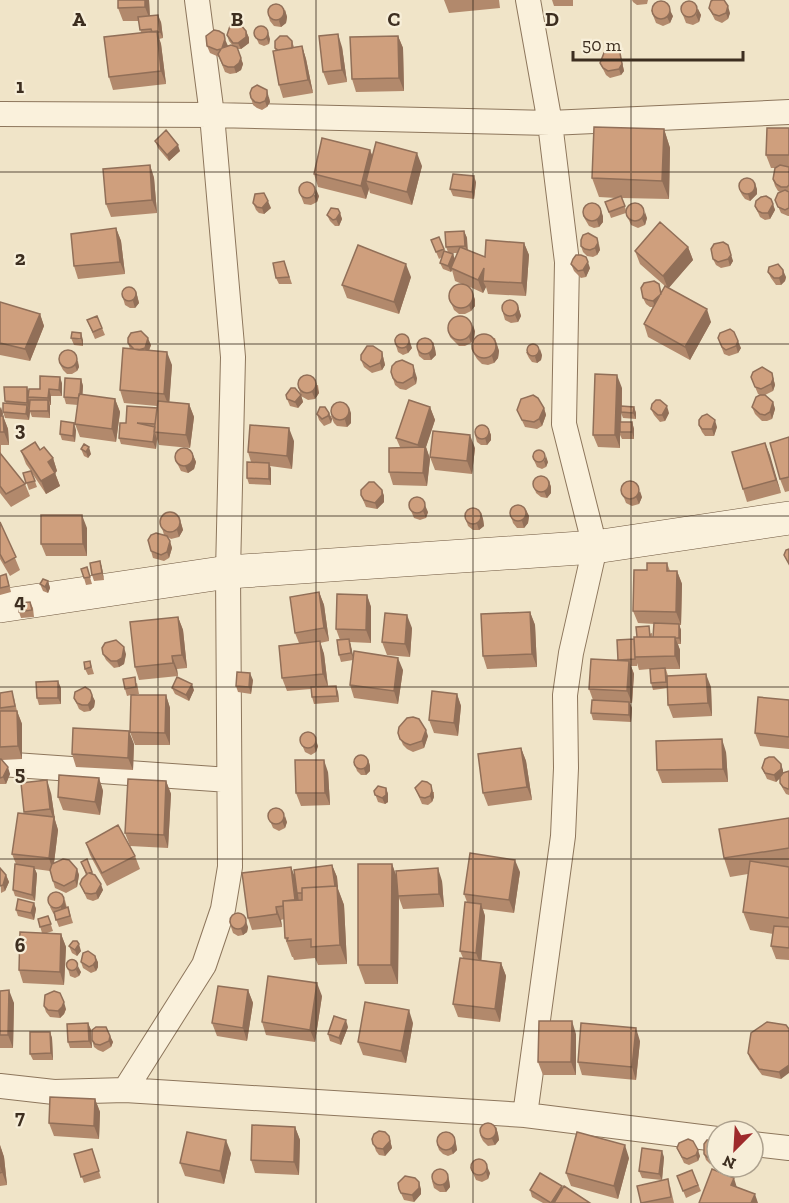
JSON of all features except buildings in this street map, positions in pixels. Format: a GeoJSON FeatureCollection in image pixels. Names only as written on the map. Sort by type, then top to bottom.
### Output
{"type":"FeatureCollection","features":[{"type":"Feature","properties":{"kind":"main road"},"geometry":{"type":"LineString","coordinates":[[0,606],[228,572],[595,547],[789,518]]}},
{"type":"Feature","properties":{"kind":"street"},"geometry":{"type":"LineString","coordinates":[[125,1090],[204,964],[223,909],[230,867],[228,572],[233,357],[213,115],[197,0]]}},
{"type":"Feature","properties":{"kind":"street"},"geometry":{"type":"LineString","coordinates":[[525,1115],[563,836],[566,768],[565,695],[571,653],[595,547],[564,424],[567,262],[550,123],[528,0]]}},
{"type":"Feature","properties":{"kind":"street"},"geometry":{"type":"LineString","coordinates":[[0,114],[213,115],[550,123],[789,112]]}},
{"type":"Feature","properties":{"kind":"street"},"geometry":{"type":"LineString","coordinates":[[0,764],[229,780]]}},
{"type":"Feature","properties":{"kind":"street"},"geometry":{"type":"LineString","coordinates":[[0,1086],[54,1092],[125,1090],[525,1115],[705,1138]]}},
{"type":"Feature","properties":{"kind":"street"},"geometry":{"type":"LineString","coordinates":[[765,1145],[789,1148]]}}]}
